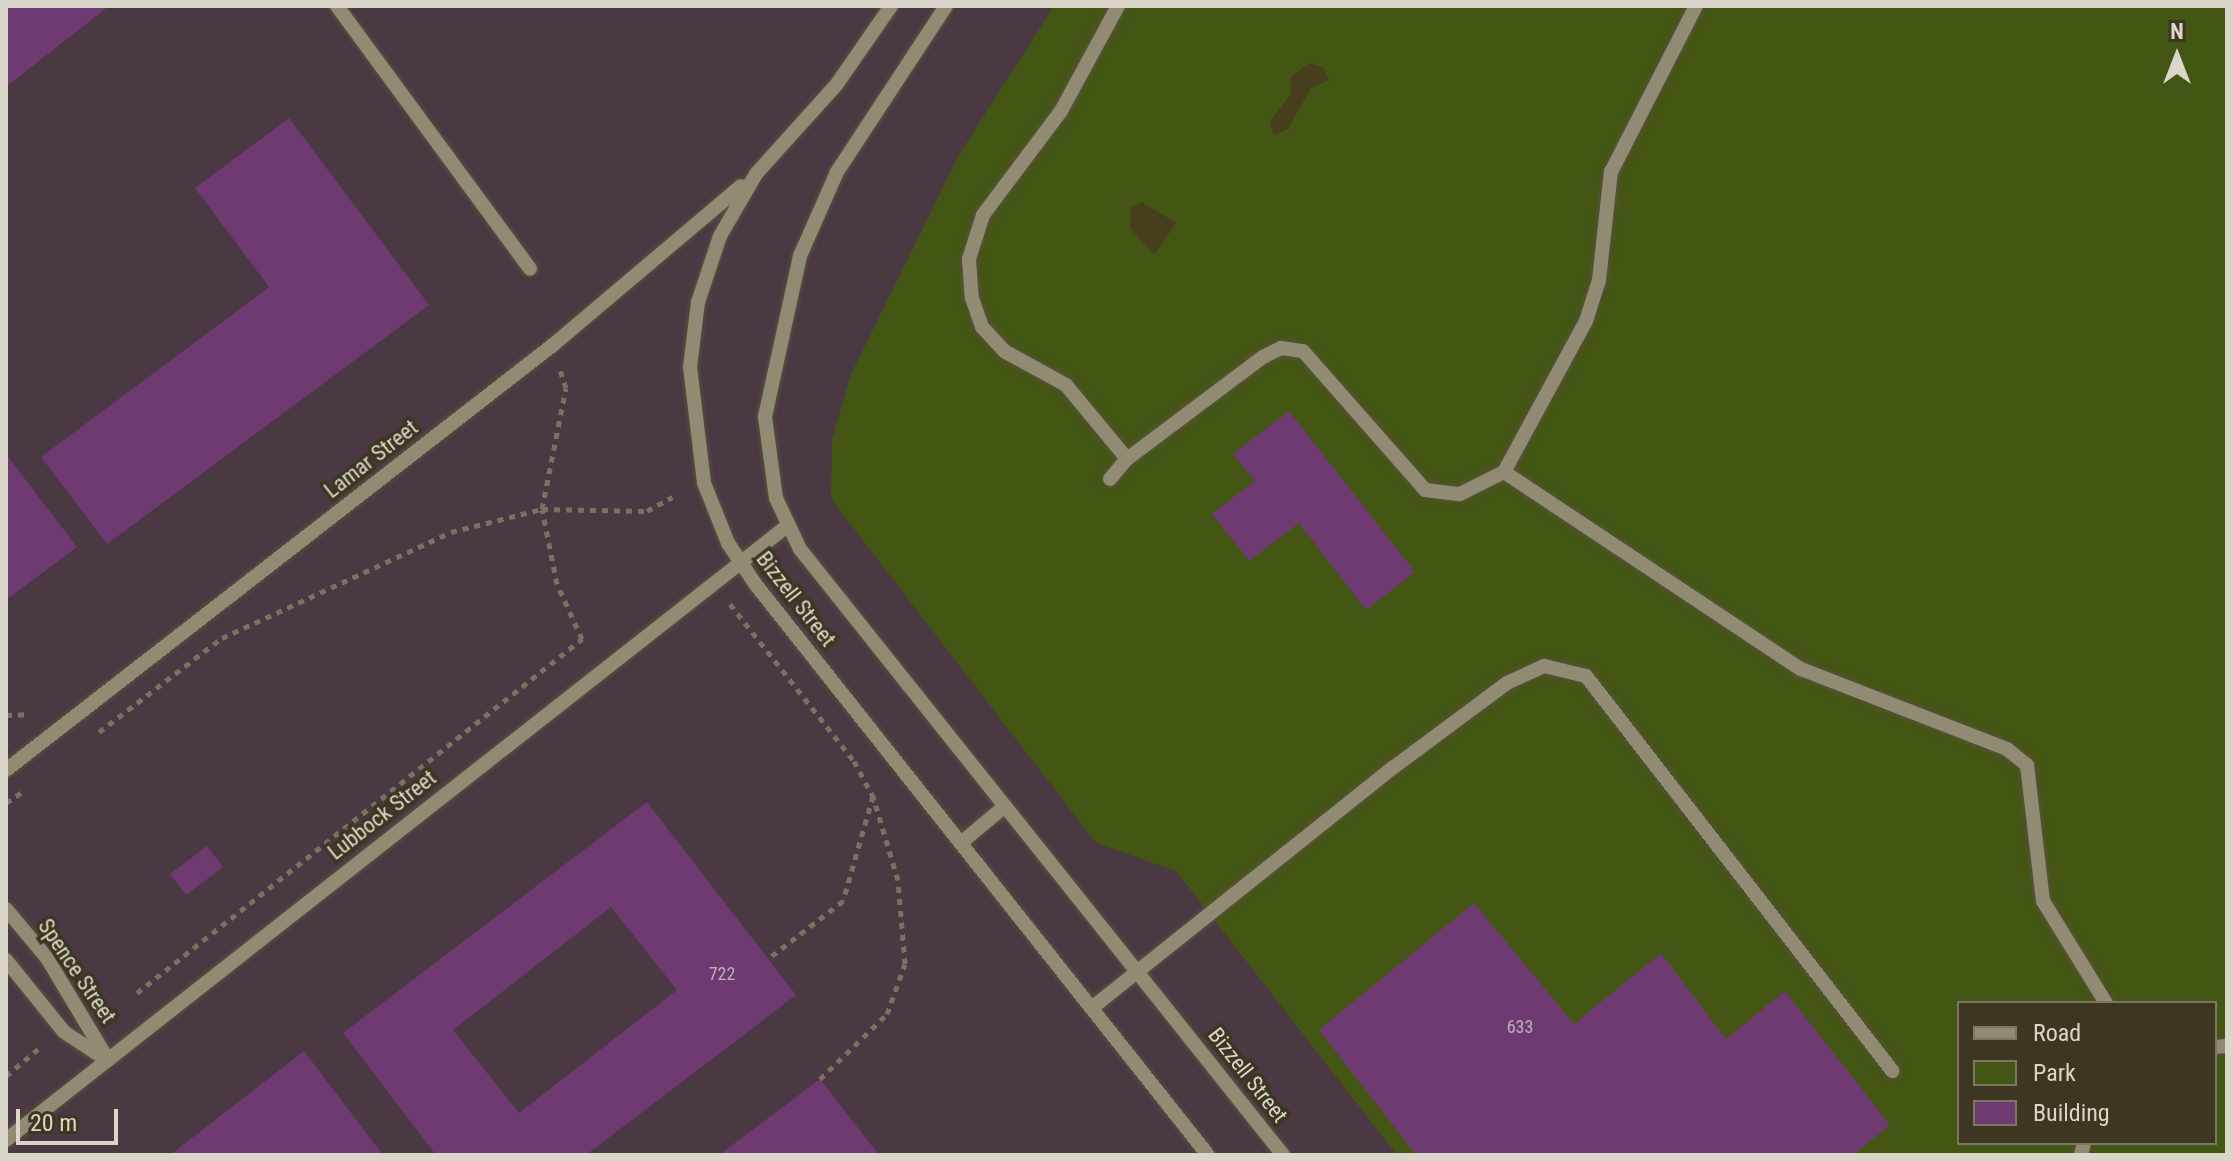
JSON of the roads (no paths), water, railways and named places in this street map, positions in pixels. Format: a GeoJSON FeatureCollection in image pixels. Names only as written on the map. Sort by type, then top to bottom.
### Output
{"type":"FeatureCollection","features":[{"type":"Feature","properties":{"kind":"street"},"geometry":{"type":"LineString","coordinates":[[337,6],[530,269]]}},
{"type":"Feature","properties":{"kind":"street","name":"Bizzell Street"},"geometry":{"type":"LineString","coordinates":[[891,6],[837,84],[756,174],[707,269],[690,367],[697,456],[739,562],[1208,1155]]}},
{"type":"Feature","properties":{"kind":"street","name":"Bizzell Street"},"geometry":{"type":"LineString","coordinates":[[946,6],[837,172],[800,256],[765,417],[767,456],[787,526],[1136,969],[1275,1152]]}},
{"type":"Feature","properties":{"kind":"street"},"geometry":{"type":"LineString","coordinates":[[1118,6],[1061,111],[997,189],[969,259],[982,327],[1004,351],[1066,385],[1127,459]]}},
{"type":"Feature","properties":{"kind":"street"},"geometry":{"type":"LineString","coordinates":[[1110,479],[1127,459],[1281,348],[1315,360],[1425,490],[1460,494],[1504,472],[1586,321],[1599,280],[1611,172],[1696,6]]}},
{"type":"Feature","properties":{"kind":"street","name":"Lamar Street"},"geometry":{"type":"LineString","coordinates":[[6,770],[553,345],[756,174]]}},
{"type":"Feature","properties":{"kind":"street"},"geometry":{"type":"LineString","coordinates":[[1504,472],[1801,669],[1968,729],[2027,765],[2043,901],[2105,1001]]}},
{"type":"Feature","properties":{"kind":"street","name":"Lubbock Street"},"geometry":{"type":"LineString","coordinates":[[6,1140],[787,526]]}},
{"type":"Feature","properties":{"kind":"street"},"geometry":{"type":"LineString","coordinates":[[1093,1007],[1136,969],[1469,711],[1544,666],[1586,676],[1892,1071]]}},
{"type":"Feature","properties":{"kind":"street"},"geometry":{"type":"LineString","coordinates":[[962,842],[1005,806]]}},
{"type":"Feature","properties":{"kind":"street","name":"Spence Street"},"geometry":{"type":"LineString","coordinates":[[6,909],[47,958],[108,1060]]}},
{"type":"Feature","properties":{"kind":"street","name":"Spence Street"},"geometry":{"type":"LineString","coordinates":[[6,960],[64,1032],[108,1060]]}}]}
